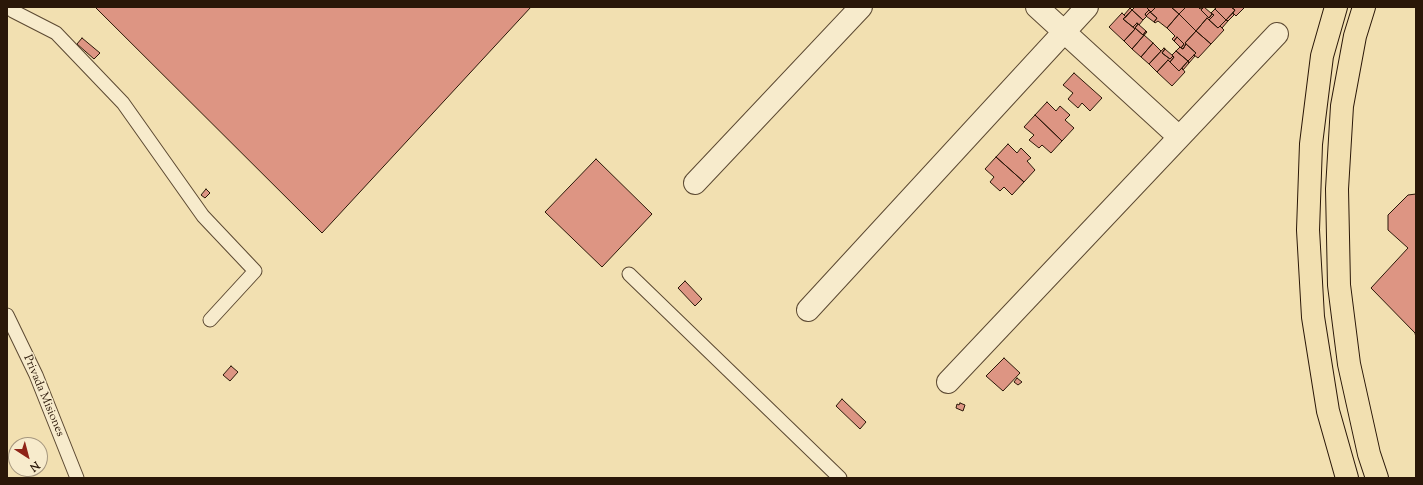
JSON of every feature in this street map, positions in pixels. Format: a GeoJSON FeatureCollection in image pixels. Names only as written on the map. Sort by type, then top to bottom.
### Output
{"type":"FeatureCollection","features":[{"type":"Feature","properties":{"kind":"main road"},"geometry":{"type":"LineString","coordinates":[[1336,7],[1322,56],[1312,130],[1308,230],[1313,317],[1328,411],[1347,478]]}},
{"type":"Feature","properties":{"kind":"main road"},"geometry":{"type":"LineString","coordinates":[[1364,7],[1355,36],[1342,106],[1337,189],[1338,285],[1349,364],[1369,454],[1377,478]]}},
{"type":"Feature","properties":{"kind":"street"},"geometry":{"type":"LineString","coordinates":[[695,183],[861,7]]}},
{"type":"Feature","properties":{"kind":"street"},"geometry":{"type":"LineString","coordinates":[[1037,7],[1179,137]]}},
{"type":"Feature","properties":{"kind":"street"},"geometry":{"type":"LineString","coordinates":[[808,310],[1087,7]]}},
{"type":"Feature","properties":{"kind":"street"},"geometry":{"type":"LineString","coordinates":[[948,382],[1277,34]]}},
{"type":"Feature","properties":{"kind":"lane"},"geometry":{"type":"LineString","coordinates":[[8,7],[56,33],[123,102],[203,216],[255,271],[210,320]]}},
{"type":"Feature","properties":{"kind":"lane"},"geometry":{"type":"LineString","coordinates":[[629,274],[840,478]]}},
{"type":"Feature","properties":{"kind":"lane","name":"Privada Misiones"},"geometry":{"type":"LineString","coordinates":[[7,315],[36,375],[77,478]]}},
{"type":"Feature","properties":{"kind":"building"},"geometry":{"type":"Polygon","coordinates":[[[95,7],[531,7],[322,233],[95,7]]]}},
{"type":"Feature","properties":{"kind":"building"},"geometry":{"type":"Polygon","coordinates":[[[1135,7],[1146,7],[1149,10],[1145,14],[1147,16],[1143,20],[1132,10],[1135,7]]]}},
{"type":"Feature","properties":{"kind":"building"},"geometry":{"type":"Polygon","coordinates":[[[1146,7],[1156,7],[1151,12],[1146,7]]]}},
{"type":"Feature","properties":{"kind":"building"},"geometry":{"type":"Polygon","coordinates":[[[1156,7],[1171,7],[1179,14],[1167,28],[1158,21],[1155,23],[1154,22],[1157,18],[1150,12],[1146,16],[1145,14],[1149,10],[1151,12],[1156,7]]]}},
{"type":"Feature","properties":{"kind":"building"},"geometry":{"type":"Polygon","coordinates":[[[1171,7],[1186,7],[1179,14],[1171,7]]]}},
{"type":"Feature","properties":{"kind":"building"},"geometry":{"type":"Polygon","coordinates":[[[1186,7],[1198,7],[1200,9],[1204,7],[1201,10],[1209,18],[1212,14],[1214,15],[1209,20],[1207,18],[1196,31],[1179,14],[1186,7]]]}},
{"type":"Feature","properties":{"kind":"building"},"geometry":{"type":"Polygon","coordinates":[[[1204,7],[1212,14],[1209,18],[1201,10],[1204,7]]]}},
{"type":"Feature","properties":{"kind":"building"},"geometry":{"type":"Polygon","coordinates":[[[1217,7],[1231,7],[1235,10],[1226,20],[1215,9],[1217,7]]]}},
{"type":"Feature","properties":{"kind":"building"},"geometry":{"type":"Polygon","coordinates":[[[1231,7],[1245,7],[1236,16],[1233,13],[1235,10],[1231,7]]]}},
{"type":"Feature","properties":{"kind":"building"},"geometry":{"type":"Polygon","coordinates":[[[1130,8],[1132,10],[1126,17],[1124,15],[1130,8]]]}},
{"type":"Feature","properties":{"kind":"building"},"geometry":{"type":"Polygon","coordinates":[[[1215,9],[1226,20],[1218,28],[1209,20],[1214,15],[1211,13],[1215,9]]]}},
{"type":"Feature","properties":{"kind":"building"},"geometry":{"type":"Polygon","coordinates":[[[1132,10],[1143,20],[1139,25],[1137,23],[1133,27],[1123,19],[1132,10]]]}},
{"type":"Feature","properties":{"kind":"building"},"geometry":{"type":"Polygon","coordinates":[[[1150,12],[1157,18],[1154,22],[1146,16],[1150,12]]]}},
{"type":"Feature","properties":{"kind":"building"},"geometry":{"type":"Polygon","coordinates":[[[1122,13],[1126,17],[1123,19],[1135,29],[1124,41],[1109,27],[1122,13]]]}},
{"type":"Feature","properties":{"kind":"building"},"geometry":{"type":"Polygon","coordinates":[[[1233,13],[1234,15],[1228,21],[1226,20],[1233,13]]]}},
{"type":"Feature","properties":{"kind":"building"},"geometry":{"type":"Polygon","coordinates":[[[1179,14],[1196,31],[1185,43],[1186,44],[1183,49],[1181,48],[1184,44],[1177,37],[1174,41],[1172,39],[1175,36],[1167,28],[1179,14]]]}},
{"type":"Feature","properties":{"kind":"building"},"geometry":{"type":"Polygon","coordinates":[[[1207,18],[1218,28],[1220,26],[1224,30],[1211,44],[1196,31],[1207,18]]]}},
{"type":"Feature","properties":{"kind":"building"},"geometry":{"type":"Polygon","coordinates":[[[1226,20],[1228,21],[1222,28],[1220,26],[1226,20]]]}},
{"type":"Feature","properties":{"kind":"building"},"geometry":{"type":"Polygon","coordinates":[[[1137,23],[1138,24],[1135,28],[1143,35],[1146,31],[1147,32],[1132,49],[1124,41],[1135,29],[1133,27],[1137,23]]]}},
{"type":"Feature","properties":{"kind":"building"},"geometry":{"type":"Polygon","coordinates":[[[1138,24],[1146,31],[1143,35],[1135,28],[1138,24]]]}},
{"type":"Feature","properties":{"kind":"building"},"geometry":{"type":"Polygon","coordinates":[[[1196,31],[1211,44],[1198,58],[1194,55],[1196,53],[1185,43],[1196,31]]]}},
{"type":"Feature","properties":{"kind":"building"},"geometry":{"type":"Polygon","coordinates":[[[1144,35],[1153,43],[1141,57],[1132,49],[1144,35]]]}},
{"type":"Feature","properties":{"kind":"building"},"geometry":{"type":"Polygon","coordinates":[[[1177,37],[1184,44],[1181,48],[1174,41],[1177,37]]]}},
{"type":"Feature","properties":{"kind":"building"},"geometry":{"type":"Polygon","coordinates":[[[82,38],[100,53],[94,59],[77,44],[82,38]]]}},
{"type":"Feature","properties":{"kind":"building"},"geometry":{"type":"Polygon","coordinates":[[[1153,43],[1161,51],[1149,64],[1141,57],[1153,43]]]}},
{"type":"Feature","properties":{"kind":"building"},"geometry":{"type":"Polygon","coordinates":[[[1186,44],[1196,53],[1188,61],[1176,51],[1180,47],[1183,49],[1186,44]]]}},
{"type":"Feature","properties":{"kind":"building"},"geometry":{"type":"Polygon","coordinates":[[[1164,48],[1165,49],[1162,53],[1170,59],[1173,56],[1174,57],[1170,62],[1168,60],[1157,72],[1149,64],[1164,48]]]}},
{"type":"Feature","properties":{"kind":"building"},"geometry":{"type":"Polygon","coordinates":[[[1165,49],[1173,56],[1170,59],[1162,53],[1165,49]]]}},
{"type":"Feature","properties":{"kind":"building"},"geometry":{"type":"Polygon","coordinates":[[[1176,51],[1188,61],[1179,71],[1170,62],[1174,57],[1172,55],[1176,51]]]}},
{"type":"Feature","properties":{"kind":"building"},"geometry":{"type":"Polygon","coordinates":[[[1194,55],[1195,56],[1189,63],[1188,61],[1194,55]]]}},
{"type":"Feature","properties":{"kind":"building"},"geometry":{"type":"Polygon","coordinates":[[[1168,60],[1179,71],[1182,68],[1185,72],[1172,86],[1157,72],[1168,60]]]}},
{"type":"Feature","properties":{"kind":"building"},"geometry":{"type":"Polygon","coordinates":[[[1188,61],[1189,63],[1183,70],[1182,68],[1188,61]]]}},
{"type":"Feature","properties":{"kind":"building"},"geometry":{"type":"Polygon","coordinates":[[[1074,73],[1102,98],[1090,111],[1082,103],[1078,108],[1068,99],[1073,93],[1063,85],[1074,73]]]}},
{"type":"Feature","properties":{"kind":"building"},"geometry":{"type":"Polygon","coordinates":[[[1047,102],[1056,111],[1060,106],[1070,115],[1065,120],[1074,128],[1062,141],[1035,115],[1047,102]]]}},
{"type":"Feature","properties":{"kind":"building"},"geometry":{"type":"Polygon","coordinates":[[[1035,115],[1062,141],[1051,153],[1042,145],[1039,148],[1029,140],[1034,135],[1024,127],[1035,115]]]}},
{"type":"Feature","properties":{"kind":"building"},"geometry":{"type":"Polygon","coordinates":[[[1008,144],[1017,153],[1021,148],[1031,158],[1027,161],[1035,170],[1024,182],[996,157],[1008,144]]]}},
{"type":"Feature","properties":{"kind":"building"},"geometry":{"type":"Polygon","coordinates":[[[996,157],[1024,182],[1012,195],[1004,187],[1000,191],[990,182],[994,177],[985,169],[996,157]]]}},
{"type":"Feature","properties":{"kind":"building"},"geometry":{"type":"Polygon","coordinates":[[[596,159],[652,214],[602,267],[545,212],[596,159]]]}},
{"type":"Feature","properties":{"kind":"building"},"geometry":{"type":"Polygon","coordinates":[[[206,189],[210,193],[205,198],[201,195],[206,189]]]}},
{"type":"Feature","properties":{"kind":"building"},"geometry":{"type":"Polygon","coordinates":[[[1416,194],[1416,338],[1415,333],[1371,288],[1408,248],[1388,230],[1388,215],[1408,195],[1416,194]]]}},
{"type":"Feature","properties":{"kind":"building"},"geometry":{"type":"Polygon","coordinates":[[[685,281],[702,299],[695,306],[678,288],[685,281]]]}},
{"type":"Feature","properties":{"kind":"building"},"geometry":{"type":"Polygon","coordinates":[[[1004,358],[1020,373],[1003,391],[986,376],[1004,358]]]}},
{"type":"Feature","properties":{"kind":"building"},"geometry":{"type":"Polygon","coordinates":[[[231,366],[238,372],[230,381],[223,375],[231,366]]]}},
{"type":"Feature","properties":{"kind":"building"},"geometry":{"type":"Polygon","coordinates":[[[1017,378],[1022,382],[1018,385],[1014,382],[1017,378]]]}},
{"type":"Feature","properties":{"kind":"building"},"geometry":{"type":"Polygon","coordinates":[[[842,399],[866,422],[860,429],[836,406],[842,399]]]}},
{"type":"Feature","properties":{"kind":"building"},"geometry":{"type":"Polygon","coordinates":[[[960,403],[965,405],[963,411],[956,408],[957,404],[959,405],[960,403]]]}}]}
